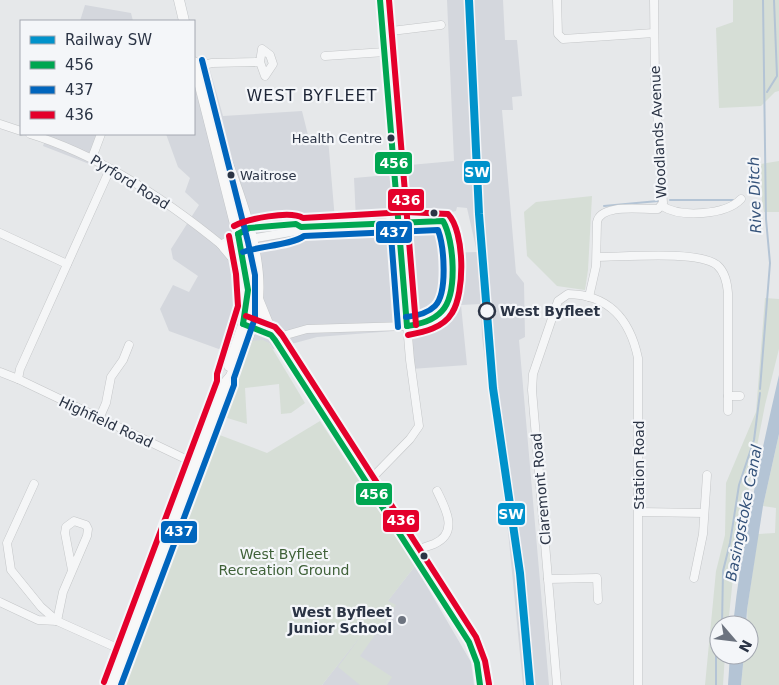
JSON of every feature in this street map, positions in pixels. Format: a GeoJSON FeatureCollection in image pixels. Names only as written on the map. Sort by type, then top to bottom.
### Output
{"type":"FeatureCollection","features":[{"type":"Feature","properties":{"kind":"main road"},"geometry":{"type":"LineString","coordinates":[[179,0],[184,20]]}},
{"type":"Feature","properties":{"kind":"main road"},"geometry":{"type":"LineString","coordinates":[[195,68],[212,127],[216,131],[232,172],[249,228],[256,264],[258,299],[269,326]]}},
{"type":"Feature","properties":{"kind":"main road"},"geometry":{"type":"LineString","coordinates":[[212,127],[210,133],[239,239],[245,272],[249,322]]}},
{"type":"Feature","properties":{"kind":"main road"},"geometry":{"type":"LineString","coordinates":[[223,246],[245,272]]}},
{"type":"Feature","properties":{"kind":"main road"},"geometry":{"type":"LineString","coordinates":[[112,685],[226,382],[231,376],[258,299]]}},
{"type":"Feature","properties":{"kind":"street"},"geometry":{"type":"LineString","coordinates":[[368,482],[418,429],[407,326],[380,0]]}},
{"type":"Feature","properties":{"kind":"street"},"geometry":{"type":"LineString","coordinates":[[557,0],[558,34],[562,39],[654,33]]}},
{"type":"Feature","properties":{"kind":"street","name":"Woodlands Avenue"},"geometry":{"type":"LineString","coordinates":[[590,298],[597,257],[597,220],[603,212],[657,209],[662,206],[664,197],[654,33],[654,0]]}},
{"type":"Feature","properties":{"kind":"street"},"geometry":{"type":"LineString","coordinates":[[423,18],[423,27]]}},
{"type":"Feature","properties":{"kind":"street"},"geometry":{"type":"LineString","coordinates":[[383,32],[441,25]]}},
{"type":"Feature","properties":{"kind":"street"},"geometry":{"type":"LineString","coordinates":[[325,56],[384,52]]}},
{"type":"Feature","properties":{"kind":"street"},"geometry":{"type":"LineString","coordinates":[[195,64],[260,62]]}},
{"type":"Feature","properties":{"kind":"street"},"geometry":{"type":"LineString","coordinates":[[0,124],[20,131]]}},
{"type":"Feature","properties":{"kind":"street","name":"Pyrford Road"},"geometry":{"type":"LineString","coordinates":[[42,135],[92,158],[110,169],[189,220],[223,246]]}},
{"type":"Feature","properties":{"kind":"street"},"geometry":{"type":"LineString","coordinates":[[92,158],[100,135]]}},
{"type":"Feature","properties":{"kind":"street"},"geometry":{"type":"LineString","coordinates":[[18,379],[20,369],[110,169]]}},
{"type":"Feature","properties":{"kind":"street"},"geometry":{"type":"LineString","coordinates":[[662,206],[672,211],[718,212],[733,206],[741,199]]}},
{"type":"Feature","properties":{"kind":"street"},"geometry":{"type":"LineString","coordinates":[[239,239],[249,228],[296,224],[301,227],[398,221],[443,221],[448,229],[451,250],[451,293],[445,309],[430,320],[407,326],[324,330],[306,329],[279,342]]}},
{"type":"Feature","properties":{"kind":"street"},"geometry":{"type":"LineString","coordinates":[[223,246],[239,239],[252,239],[296,231],[301,227]]}},
{"type":"Feature","properties":{"kind":"street"},"geometry":{"type":"LineString","coordinates":[[0,233],[67,264]]}},
{"type":"Feature","properties":{"kind":"street"},"geometry":{"type":"LineString","coordinates":[[597,257],[692,256],[709,260],[719,267],[726,279],[728,293],[728,411]]}},
{"type":"Feature","properties":{"kind":"street","name":"Station Road"},"geometry":{"type":"LineString","coordinates":[[560,298],[568,294],[590,298],[618,312],[626,325],[638,355],[638,685]]}},
{"type":"Feature","properties":{"kind":"street","name":"Claremont Road"},"geometry":{"type":"LineString","coordinates":[[557,685],[533,382],[540,351],[560,298]]}},
{"type":"Feature","properties":{"kind":"street"},"geometry":{"type":"LineString","coordinates":[[249,322],[279,342]]}},
{"type":"Feature","properties":{"kind":"street"},"geometry":{"type":"LineString","coordinates":[[249,322],[269,326],[469,642],[477,663],[480,685]]}},
{"type":"Feature","properties":{"kind":"street"},"geometry":{"type":"LineString","coordinates":[[99,418],[106,403],[110,376],[123,360],[129,345]]}},
{"type":"Feature","properties":{"kind":"street","name":"Highfield Road"},"geometry":{"type":"LineString","coordinates":[[0,372],[196,464]]}},
{"type":"Feature","properties":{"kind":"street"},"geometry":{"type":"LineString","coordinates":[[728,396],[740,396]]}},
{"type":"Feature","properties":{"kind":"street"},"geometry":{"type":"LineString","coordinates":[[694,578],[703,534],[707,475]]}},
{"type":"Feature","properties":{"kind":"street"},"geometry":{"type":"LineString","coordinates":[[34,484],[7,543],[11,570],[41,607],[58,621],[124,651]]}},
{"type":"Feature","properties":{"kind":"street"},"geometry":{"type":"LineString","coordinates":[[412,553],[443,539],[448,531],[450,518],[444,498],[437,491]]}},
{"type":"Feature","properties":{"kind":"street"},"geometry":{"type":"LineString","coordinates":[[639,512],[704,513]]}},
{"type":"Feature","properties":{"kind":"street"},"geometry":{"type":"LineString","coordinates":[[58,621],[60,602],[88,529],[86,525],[74,521],[66,527],[65,533],[72,570]]}},
{"type":"Feature","properties":{"kind":"street"},"geometry":{"type":"LineString","coordinates":[[548,579],[597,578],[598,600]]}},
{"type":"Feature","properties":{"kind":"street"},"geometry":{"type":"LineString","coordinates":[[0,602],[38,620],[58,621]]}},
{"type":"Feature","properties":{"kind":"shaded area"},"geometry":{"type":"Polygon","coordinates":[[[447,0],[503,0],[505,40],[517,40],[522,96],[512,97],[513,110],[502,110],[516,273],[524,283],[525,337],[519,340],[549,685],[523,685],[508,531],[482,337],[481,304],[461,305],[467,365],[411,369],[407,330],[317,337],[273,349],[269,343],[251,341],[227,352],[169,331],[160,309],[173,285],[189,292],[198,276],[173,259],[171,249],[199,205],[185,192],[190,178],[178,167],[166,135],[195,135],[195,60],[206,56],[223,116],[302,111],[309,139],[328,138],[335,220],[356,220],[354,178],[399,174],[399,166],[454,161],[447,0]],[[457,207],[456,211],[444,214],[446,253],[477,252],[467,208],[457,207]]]}},
{"type":"Feature","properties":{"kind":"shaded area"},"geometry":{"type":"Polygon","coordinates":[[[85,5],[131,13],[133,20],[80,20],[85,5]]]}},
{"type":"Feature","properties":{"kind":"shaded area"},"geometry":{"type":"Polygon","coordinates":[[[47,135],[101,135],[92,165],[43,146],[47,135]]]}},
{"type":"Feature","properties":{"kind":"shaded area"},"geometry":{"type":"Polygon","coordinates":[[[415,566],[471,662],[474,685],[322,685],[415,566]]]}},
{"type":"Feature","properties":{"kind":"green space"},"geometry":{"type":"Polygon","coordinates":[[[733,0],[779,0],[779,91],[775,92],[761,106],[719,108],[716,28],[733,22],[733,0]]]}},
{"type":"Feature","properties":{"kind":"green space"},"geometry":{"type":"Polygon","coordinates":[[[779,161],[779,212],[764,212],[761,164],[779,161]]]}},
{"type":"Feature","properties":{"kind":"green space"},"geometry":{"type":"Polygon","coordinates":[[[592,196],[588,270],[585,290],[557,286],[527,256],[524,212],[536,202],[592,196]]]}},
{"type":"Feature","properties":{"kind":"green space"},"geometry":{"type":"Polygon","coordinates":[[[765,298],[779,299],[779,349],[765,405],[735,559],[729,615],[712,615],[716,571],[725,535],[726,483],[756,412],[765,298]]]}},
{"type":"Feature","properties":{"kind":"green space"},"geometry":{"type":"Polygon","coordinates":[[[263,340],[269,343],[305,403],[291,413],[281,414],[279,384],[245,388],[247,424],[224,417],[251,341],[263,340]]]}},
{"type":"Feature","properties":{"kind":"green space","name":"West Byfleet Recreation Ground"},"geometry":{"type":"Polygon","coordinates":[[[320,421],[415,566],[388,601],[396,605],[360,656],[392,677],[387,685],[360,685],[338,667],[364,632],[322,685],[125,685],[217,434],[267,453],[320,421]]]}},
{"type":"Feature","properties":{"kind":"green space"},"geometry":{"type":"Polygon","coordinates":[[[779,434],[779,685],[741,685],[743,665],[759,665],[759,615],[747,615],[747,610],[758,534],[775,533],[776,508],[763,506],[779,434]]]}},
{"type":"Feature","properties":{"kind":"green space"},"geometry":{"type":"Polygon","coordinates":[[[709,644],[709,665],[724,665],[723,685],[705,685],[709,644]]]}},
{"type":"Feature","properties":{"kind":"water","name":"Basingstoke Canal"},"geometry":{"type":"Polygon","coordinates":[[[779,375],[779,434],[763,506],[747,615],[734,615],[746,531],[779,375]]]}},
{"type":"Feature","properties":{"kind":"water"},"geometry":{"type":"Polygon","coordinates":[[[729,665],[743,665],[741,685],[728,685],[729,665]]]}},
{"type":"Feature","properties":{"kind":"waterway","name":"Rive Ditch"},"geometry":{"type":"LineString","coordinates":[[760,389],[770,263],[766,219],[763,0]]}},
{"type":"Feature","properties":{"kind":"waterway"},"geometry":{"type":"LineString","coordinates":[[767,92],[777,76],[774,0]]}},
{"type":"Feature","properties":{"kind":"waterway"},"geometry":{"type":"LineString","coordinates":[[670,200],[733,200]]}},
{"type":"Feature","properties":{"kind":"waterway"},"geometry":{"type":"LineString","coordinates":[[604,206],[658,201]]}},
{"type":"Feature","properties":{"kind":"waterway","name":"Rive Ditch"},"geometry":{"type":"LineString","coordinates":[[722,615],[723,571],[730,543],[739,485],[754,440],[760,393]]}},
{"type":"Feature","properties":{"kind":"waterway","name":"Rive Ditch"},"geometry":{"type":"LineString","coordinates":[[716,665],[716,685]]}},
{"type":"Feature","properties":{"kind":"rail line","name":"SW"},"geometry":{"type":"LineString","coordinates":[[469,0],[479,214],[493,388],[520,573],[530,685]]}},
{"type":"Feature","properties":{"kind":"transit line","name":"456"},"geometry":{"type":"LineString","coordinates":[[380,0],[407,326]]}},
{"type":"Feature","properties":{"kind":"transit line","name":"436"},"geometry":{"type":"LineString","coordinates":[[389,0],[416,325]]}},
{"type":"Feature","properties":{"kind":"transit line","name":"437"},"geometry":{"type":"LineString","coordinates":[[121,685],[234,385],[234,378],[255,318],[255,275],[202,60]]}},
{"type":"Feature","properties":{"kind":"transit line","name":"436"},"geometry":{"type":"LineString","coordinates":[[234,226],[258,218],[279,215],[303,218],[406,212],[448,214],[458,234],[460,248],[461,278],[456,304],[448,318],[438,326],[427,331],[408,335]]}},
{"type":"Feature","properties":{"kind":"transit line","name":"456"},"geometry":{"type":"LineString","coordinates":[[238,234],[249,228],[296,224],[301,227],[443,221],[450,241],[453,267],[447,303],[442,311],[430,320],[407,326]]}},
{"type":"Feature","properties":{"kind":"transit line","name":"437"},"geometry":{"type":"LineString","coordinates":[[390,222],[398,327]]}},
{"type":"Feature","properties":{"kind":"transit line","name":"437"},"geometry":{"type":"LineString","coordinates":[[243,252],[292,241],[304,236],[438,230],[444,269],[442,291],[439,300],[435,306],[425,313],[406,317]]}},
{"type":"Feature","properties":{"kind":"transit line","name":"456"},"geometry":{"type":"LineString","coordinates":[[238,234],[248,290],[243,324]]}},
{"type":"Feature","properties":{"kind":"transit line","name":"436"},"geometry":{"type":"LineString","coordinates":[[104,682],[217,381],[217,374],[238,306],[236,274],[229,236]]}},
{"type":"Feature","properties":{"kind":"transit line","name":"436"},"geometry":{"type":"LineString","coordinates":[[246,316],[275,327],[282,335],[476,637],[485,661],[489,684]]}},
{"type":"Feature","properties":{"kind":"transit line","name":"456"},"geometry":{"type":"LineString","coordinates":[[243,324],[271,335],[275,340],[469,642],[477,663],[480,685]]}},
{"type":"Feature","properties":{"kind":"place","name":"Health Centre"},"geometry":{"type":"Point","coordinates":[391,138]}},
{"type":"Feature","properties":{"kind":"place","name":"Waitrose"},"geometry":{"type":"Point","coordinates":[231,175]}},
{"type":"Feature","properties":{"kind":"place","name":"West Byfleet"},"geometry":{"type":"Point","coordinates":[487,311]}},
{"type":"Feature","properties":{"kind":"place","name":"West Byfleet Junior School"},"geometry":{"type":"Point","coordinates":[402,620]}},
{"type":"Feature","properties":{"kind":"district","name":"WEST BYFLEET"},"geometry":{"type":"Point","coordinates":[312,95]}}]}
